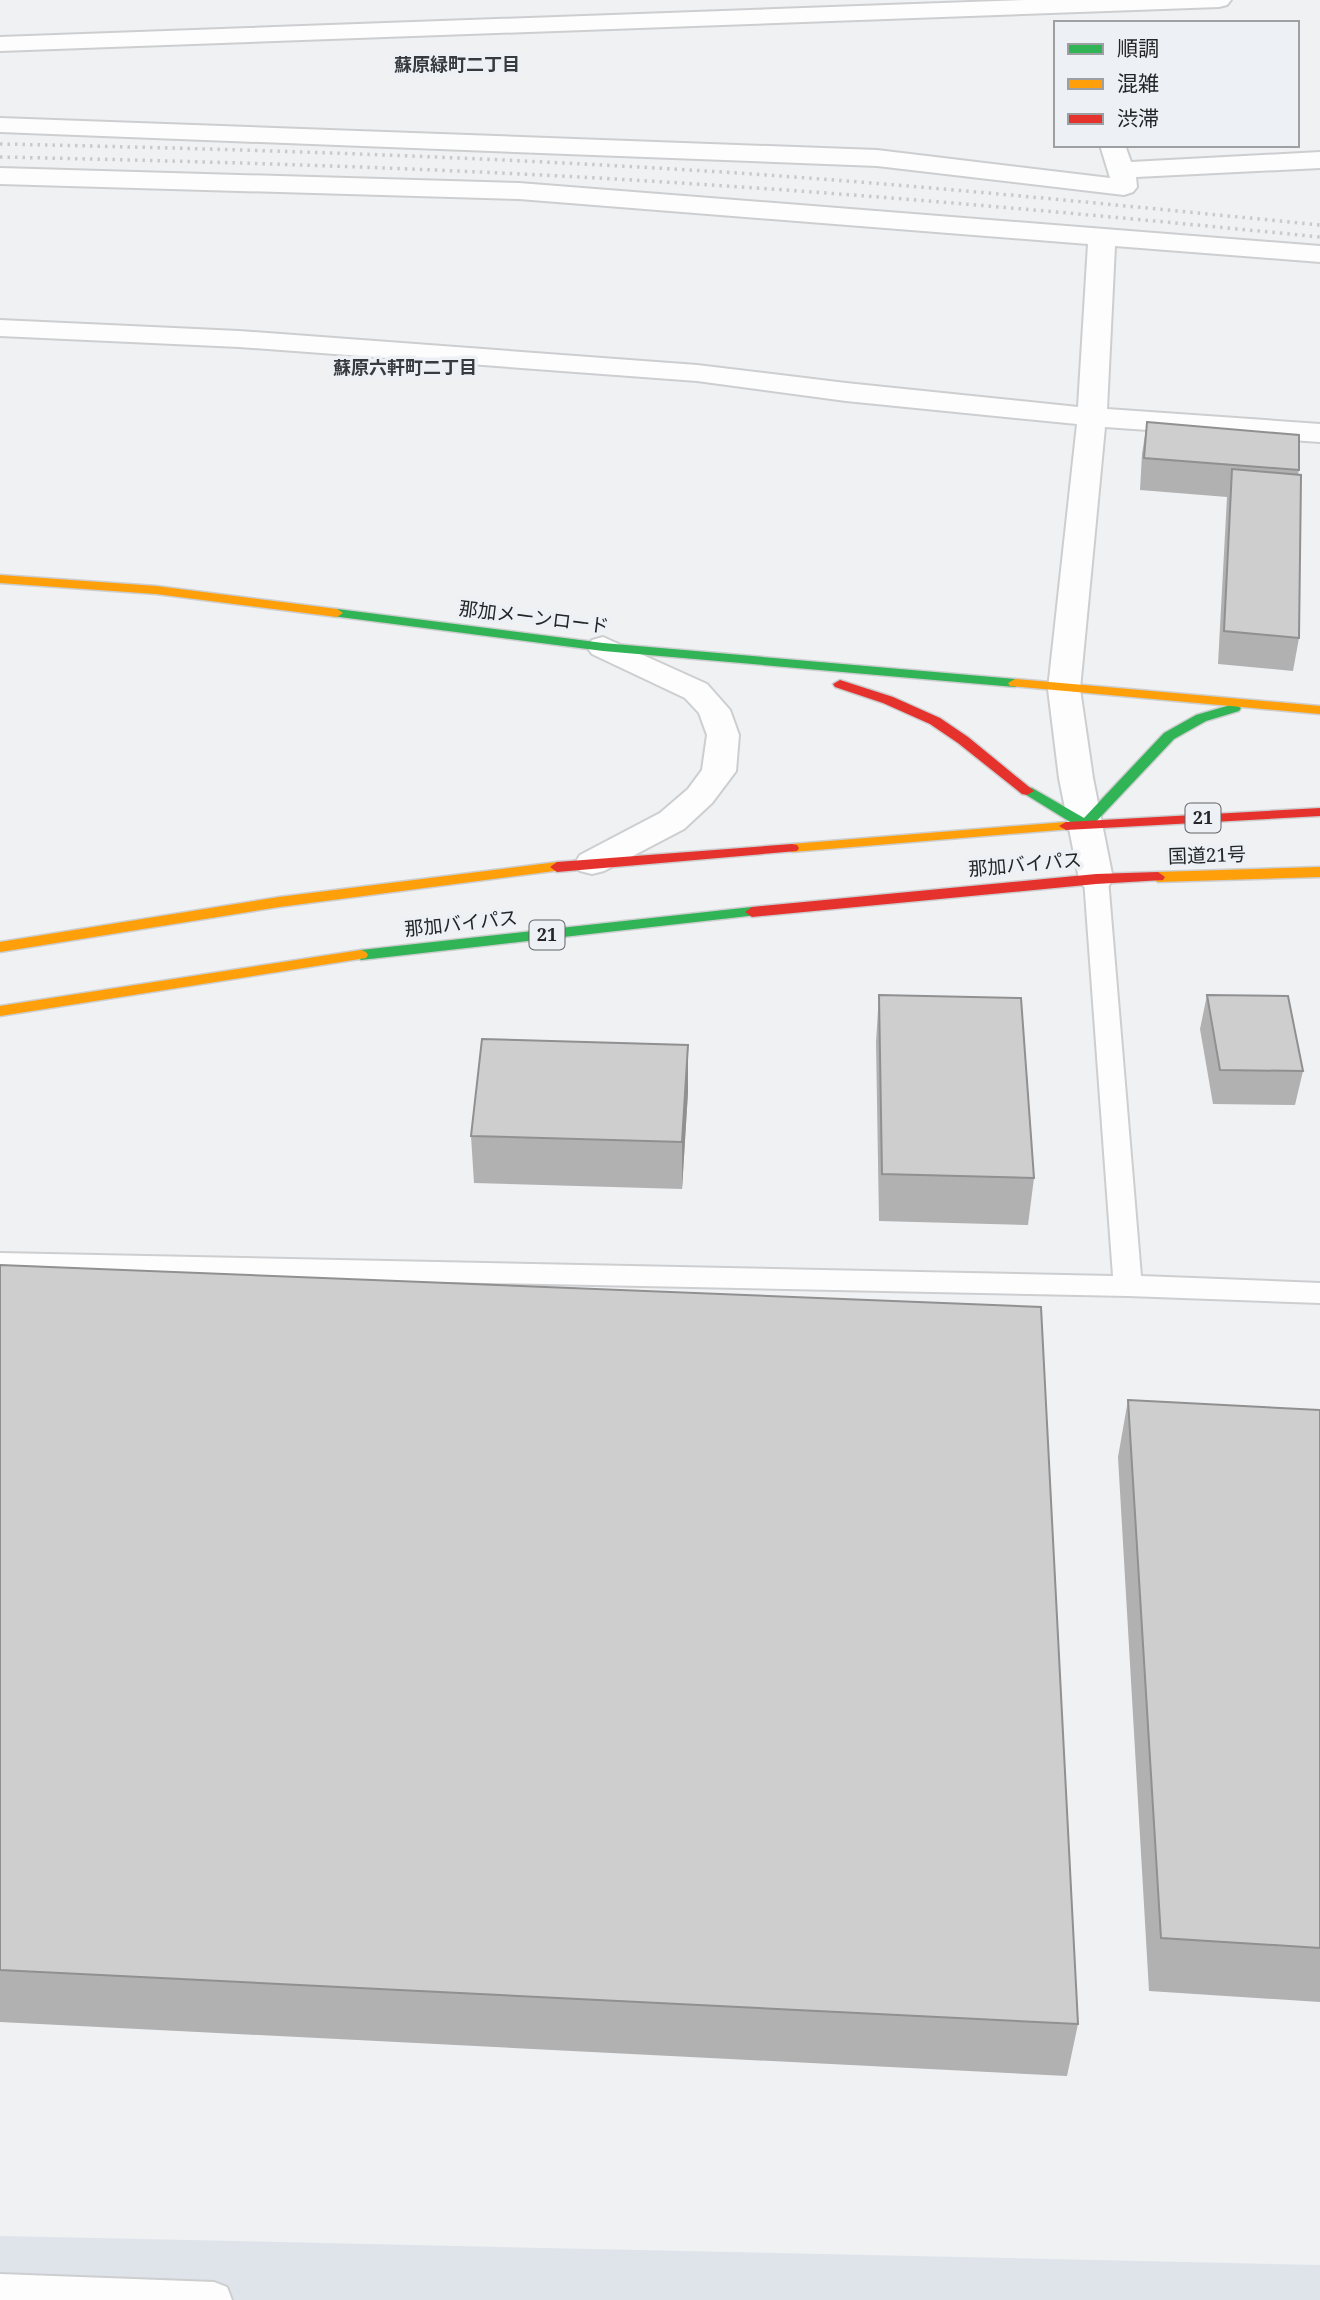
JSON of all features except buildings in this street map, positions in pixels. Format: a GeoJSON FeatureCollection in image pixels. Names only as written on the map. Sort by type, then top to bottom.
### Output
{"type":"FeatureCollection","features":[{"type":"Feature","properties":{"kind":"main road","name":"那加メーンロード"},"geometry":{"type":"LineString","coordinates":[[0,579],[156,590],[603,647],[1064,689],[1320,709]]}},
{"type":"Feature","properties":{"kind":"main road"},"geometry":{"type":"LineString","coordinates":[[730,658],[807,673],[892,700],[961,738],[1012,782],[1086,825],[1169,736],[1200,718],[1248,704]]}},
{"type":"Feature","properties":{"kind":"main road","name":"国道21号"},"geometry":{"type":"LineString","coordinates":[[1086,825],[1320,812]]}},
{"type":"Feature","properties":{"kind":"main road","name":"那加バイパス"},"geometry":{"type":"LineString","coordinates":[[0,947],[279,902],[592,863],[1086,825]]}},
{"type":"Feature","properties":{"kind":"main road","name":"国道21号"},"geometry":{"type":"LineString","coordinates":[[1096,879],[1320,873]]}},
{"type":"Feature","properties":{"kind":"main road","name":"那加バイパス"},"geometry":{"type":"LineString","coordinates":[[0,1011],[334,958],[863,900],[1096,879]]}},
{"type":"Feature","properties":{"kind":"street"},"geometry":{"type":"LineString","coordinates":[[0,44],[1054,10],[1219,0]]}},
{"type":"Feature","properties":{"kind":"street"},"geometry":{"type":"LineString","coordinates":[[0,125],[877,159],[1124,187],[1122,170],[1113,147]]}},
{"type":"Feature","properties":{"kind":"street"},"geometry":{"type":"LineString","coordinates":[[1122,170],[1320,160]]}},
{"type":"Feature","properties":{"kind":"street"},"geometry":{"type":"LineString","coordinates":[[0,176],[519,191],[1320,254]]}},
{"type":"Feature","properties":{"kind":"street"},"geometry":{"type":"LineString","coordinates":[[1096,879],[1076,778],[1064,689],[1092,417],[1102,237]]}},
{"type":"Feature","properties":{"kind":"street"},"geometry":{"type":"LineString","coordinates":[[0,328],[239,339],[697,373],[846,392],[1092,417],[1320,433]]}},
{"type":"Feature","properties":{"kind":"street"},"geometry":{"type":"LineString","coordinates":[[592,863],[672,821],[700,796],[719,771],[723,735],[713,710],[696,691],[603,647]]}},
{"type":"Feature","properties":{"kind":"lane"},"geometry":{"type":"LineString","coordinates":[[1096,879],[1128,1286]]}},
{"type":"Feature","properties":{"kind":"lane"},"geometry":{"type":"LineString","coordinates":[[0,1263],[1128,1286],[1320,1293]]}},
{"type":"Feature","properties":{"kind":"lane"},"geometry":{"type":"LineString","coordinates":[[0,2292],[214,2300]]}},
{"type":"Feature","properties":{"kind":"shaded area"},"geometry":{"type":"Polygon","coordinates":[[[0,2236],[1320,2265],[1320,2300],[0,2300],[0,2236]]]}},
{"type":"Feature","properties":{"kind":"railway"},"geometry":{"type":"LineString","coordinates":[[0,144],[369,154],[737,173],[956,190],[1320,225]]}},
{"type":"Feature","properties":{"kind":"railway"},"geometry":{"type":"LineString","coordinates":[[0,157],[355,167],[622,179],[939,202],[1320,237]]}},
{"type":"Feature","properties":{"kind":"traffic: fast"},"geometry":{"type":"LineString","coordinates":[[337,613],[603,647],[1015,683]]}},
{"type":"Feature","properties":{"kind":"traffic: fast"},"geometry":{"type":"LineString","coordinates":[[1027,791],[1085,825],[1169,736],[1201,718],[1234,708]]}},
{"type":"Feature","properties":{"kind":"traffic: fast"},"geometry":{"type":"LineString","coordinates":[[361,955],[752,912]]}},
{"type":"Feature","properties":{"kind":"traffic: slow"},"geometry":{"type":"LineString","coordinates":[[0,579],[156,590],[337,613]]}},
{"type":"Feature","properties":{"kind":"traffic: slow"},"geometry":{"type":"LineString","coordinates":[[1015,683],[1320,710]]}},
{"type":"Feature","properties":{"kind":"traffic: slow"},"geometry":{"type":"LineString","coordinates":[[792,848],[1066,826]]}},
{"type":"Feature","properties":{"kind":"traffic: slow"},"geometry":{"type":"LineString","coordinates":[[0,947],[279,902],[557,867]]}},
{"type":"Feature","properties":{"kind":"traffic: slow"},"geometry":{"type":"LineString","coordinates":[[1158,877],[1320,872]]}},
{"type":"Feature","properties":{"kind":"traffic: slow"},"geometry":{"type":"LineString","coordinates":[[0,1011],[361,955]]}},
{"type":"Feature","properties":{"kind":"traffic: jam"},"geometry":{"type":"LineString","coordinates":[[840,684],[888,700],[935,721],[1027,791]]}},
{"type":"Feature","properties":{"kind":"traffic: jam"},"geometry":{"type":"LineString","coordinates":[[1066,826],[1320,812]]}},
{"type":"Feature","properties":{"kind":"traffic: jam"},"geometry":{"type":"LineString","coordinates":[[557,867],[792,848]]}},
{"type":"Feature","properties":{"kind":"traffic: jam"},"geometry":{"type":"LineString","coordinates":[[752,912],[1096,879],[1158,877]]}},
{"type":"Feature","properties":{"kind":"district","name":"蘇原緑町二丁目"},"geometry":{"type":"Point","coordinates":[457,65]}},
{"type":"Feature","properties":{"kind":"district","name":"蘇原六軒町二丁目"},"geometry":{"type":"Point","coordinates":[405,368]}}]}
